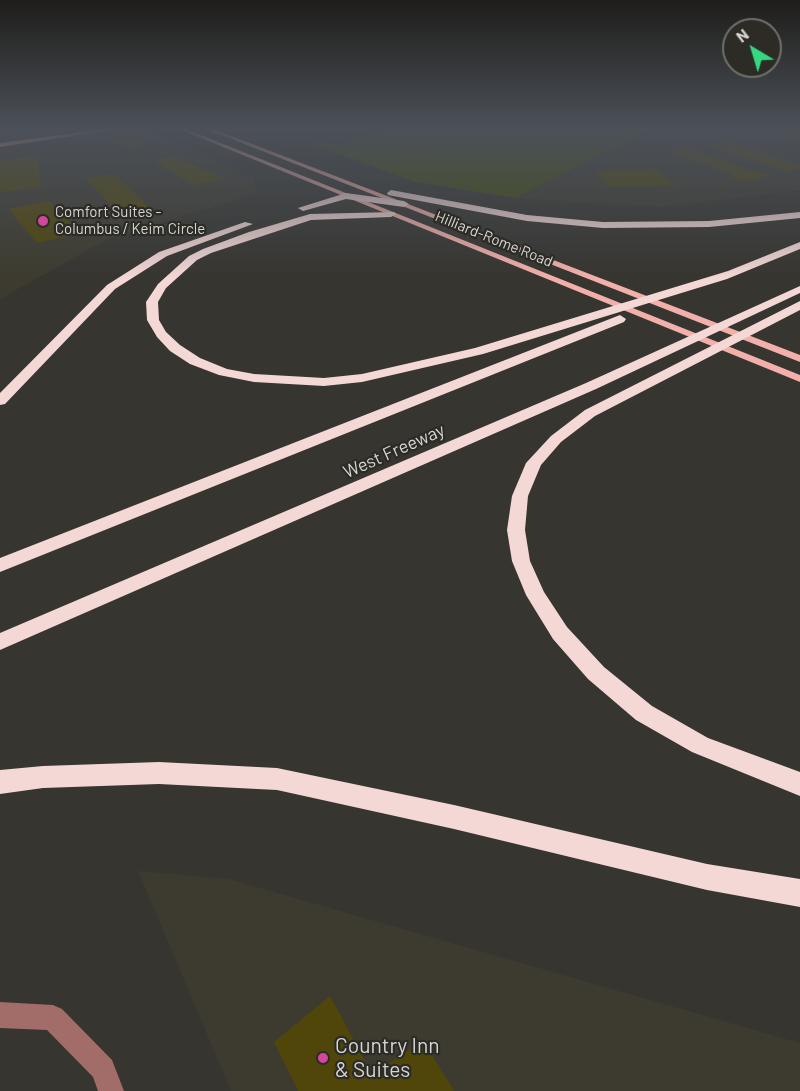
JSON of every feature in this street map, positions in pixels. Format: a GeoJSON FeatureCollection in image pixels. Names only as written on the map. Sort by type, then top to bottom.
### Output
{"type":"FeatureCollection","features":[{"type":"Feature","properties":{"kind":"highway"},"geometry":{"type":"LineString","coordinates":[[363,188],[489,212],[603,225],[709,224],[800,215]]}},
{"type":"Feature","properties":{"kind":"highway"},"geometry":{"type":"LineString","coordinates":[[0,400],[111,287],[135,270],[163,255],[224,231],[346,196],[404,204]]}},
{"type":"Feature","properties":{"kind":"highway"},"geometry":{"type":"LineString","coordinates":[[391,214],[310,217],[252,234],[193,258],[162,286],[152,302],[153,320],[160,334],[175,348],[195,361],[224,372],[254,378],[324,382],[362,378],[447,359],[733,273]]}},
{"type":"Feature","properties":{"kind":"highway","name":"West Freeway"},"geometry":{"type":"LineString","coordinates":[[0,565],[341,432],[800,245]]}},
{"type":"Feature","properties":{"kind":"highway","name":"West Freeway"},"geometry":{"type":"LineString","coordinates":[[0,642],[580,390],[800,289]]}},
{"type":"Feature","properties":{"kind":"highway"},"geometry":{"type":"LineString","coordinates":[[800,305],[600,407],[556,439],[534,463],[520,496],[516,530],[521,561],[536,595],[560,633],[596,673],[644,713],[700,745],[800,784]]}},
{"type":"Feature","properties":{"kind":"highway"},"geometry":{"type":"LineString","coordinates":[[0,782],[43,777],[159,773],[277,779],[454,817],[707,877],[800,893]]}},
{"type":"Feature","properties":{"kind":"main road","name":"Hilliard-Rome Road"},"geometry":{"type":"LineString","coordinates":[[302,178],[800,379]]}},
{"type":"Feature","properties":{"kind":"main road","name":"Hilliard-Rome Road"},"geometry":{"type":"LineString","coordinates":[[337,178],[800,359]]}},
{"type":"Feature","properties":{"kind":"street"},"geometry":{"type":"LineString","coordinates":[[0,1015],[53,1018],[103,1069],[111,1091]]}},
{"type":"Feature","properties":{"kind":"shaded area"},"geometry":{"type":"Polygon","coordinates":[[[0,178],[253,178],[258,193],[108,239],[0,299],[0,178]]]}},
{"type":"Feature","properties":{"kind":"shaded area"},"geometry":{"type":"Polygon","coordinates":[[[556,178],[800,178],[800,190],[661,207],[515,198],[556,178]]]}},
{"type":"Feature","properties":{"kind":"shaded area"},"geometry":{"type":"Polygon","coordinates":[[[138,871],[229,879],[800,1043],[800,1091],[231,1091],[138,871]]]}},
{"type":"Feature","properties":{"kind":"green space"},"geometry":{"type":"Polygon","coordinates":[[[404,178],[555,178],[515,198],[404,178]]]}},
{"type":"Feature","properties":{"kind":"building"},"geometry":{"type":"Polygon","coordinates":[[[0,178],[40,178],[41,187],[0,192],[0,178]]]}},
{"type":"Feature","properties":{"kind":"building"},"geometry":{"type":"Polygon","coordinates":[[[85,178],[118,178],[154,212],[123,218],[85,178]]]}},
{"type":"Feature","properties":{"kind":"building"},"geometry":{"type":"Polygon","coordinates":[[[181,178],[224,179],[193,185],[181,178]]]}},
{"type":"Feature","properties":{"kind":"building"},"geometry":{"type":"Polygon","coordinates":[[[601,178],[666,178],[674,185],[609,187],[601,178]]]}},
{"type":"Feature","properties":{"kind":"building"},"geometry":{"type":"Polygon","coordinates":[[[733,178],[760,178],[743,182],[733,178]]]}},
{"type":"Feature","properties":{"kind":"building","name":"Comfort Suites - Columbus / Keim Circle"},"geometry":{"type":"Polygon","coordinates":[[[49,201],[80,233],[37,243],[8,209],[49,201]]]}},
{"type":"Feature","properties":{"kind":"building","name":"Country Inn & Suites"},"geometry":{"type":"Polygon","coordinates":[[[330,996],[372,1074],[423,1041],[454,1091],[298,1091],[274,1042],[330,996]]]}},
{"type":"Feature","properties":{"kind":"place","name":"Comfort Suites - Columbus / Keim Circle"},"geometry":{"type":"Point","coordinates":[43,221]}},
{"type":"Feature","properties":{"kind":"place","name":"Country Inn & Suites"},"geometry":{"type":"Point","coordinates":[323,1058]}}]}
